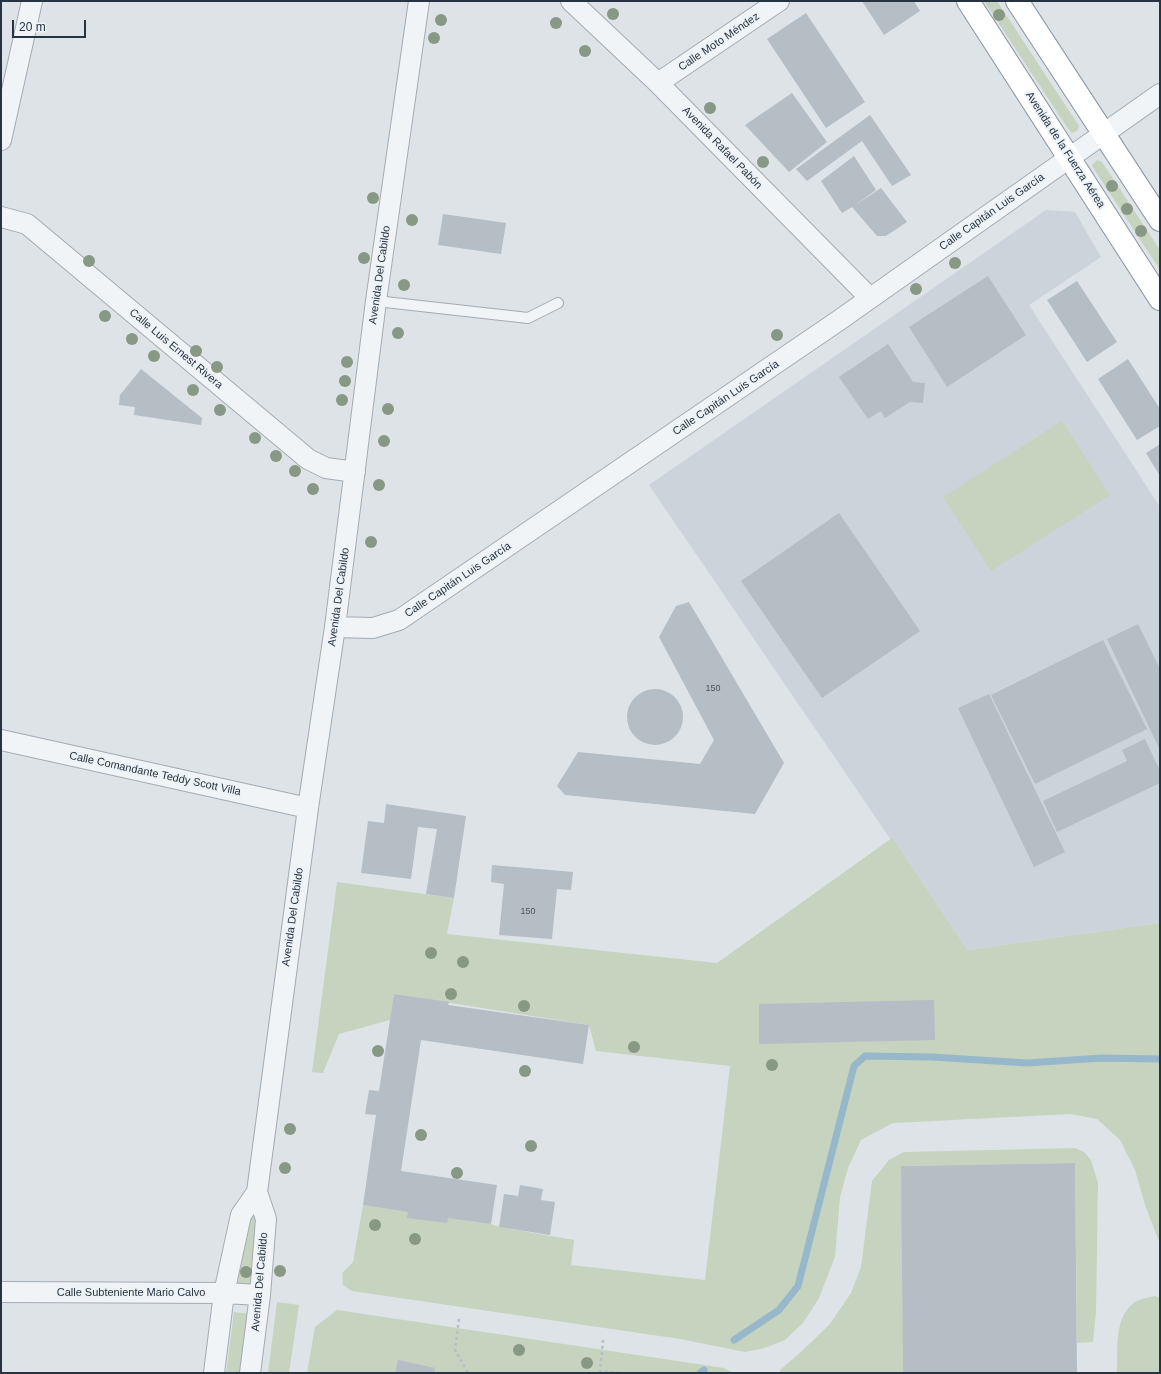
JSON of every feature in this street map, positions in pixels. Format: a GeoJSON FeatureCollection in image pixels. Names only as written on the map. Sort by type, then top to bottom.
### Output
{"type":"FeatureCollection","features":[{"type":"Feature","properties":{"kind":"highway","name":"Avenida de la Fuerza Aérea"},"geometry":{"type":"LineString","coordinates":[[968,1],[1070,157],[1160,299]]}},
{"type":"Feature","properties":{"kind":"highway"},"geometry":{"type":"LineString","coordinates":[[1017,1],[1160,220]]}},
{"type":"Feature","properties":{"kind":"street"},"geometry":{"type":"LineString","coordinates":[[1,140],[32,1]]}},
{"type":"Feature","properties":{"kind":"street","name":"Avenida Del Cabildo"},"geometry":{"type":"LineString","coordinates":[[250,1373],[260,1295],[266,1219],[257,1192],[308,808],[335,627],[376,301],[419,1]]}},
{"type":"Feature","properties":{"kind":"street","name":"Avenida Rafael Pabón"},"geometry":{"type":"LineString","coordinates":[[571,1],[658,83],[870,298]]}},
{"type":"Feature","properties":{"kind":"street","name":"Calle Moto Méndez"},"geometry":{"type":"LineString","coordinates":[[658,83],[779,1]]}},
{"type":"Feature","properties":{"kind":"street","name":"Calle Capitán Luis García"},"geometry":{"type":"LineString","coordinates":[[335,627],[373,628],[399,620],[870,298],[1160,94]]}},
{"type":"Feature","properties":{"kind":"street","name":"Calle Luis Ernest Rivera"},"geometry":{"type":"LineString","coordinates":[[1,217],[27,224],[308,459],[326,468],[355,472]]}},
{"type":"Feature","properties":{"kind":"street","name":"Calle Comandante Teddy Scott Villa"},"geometry":{"type":"LineString","coordinates":[[1,740],[308,808]]}},
{"type":"Feature","properties":{"kind":"street","name":"Avenida Del Cabildo"},"geometry":{"type":"LineString","coordinates":[[214,1373],[224,1293],[241,1215],[257,1192]]}},
{"type":"Feature","properties":{"kind":"street","name":"Calle Subteniente Mario Calvo"},"geometry":{"type":"LineString","coordinates":[[1,1292],[224,1293],[260,1295]]}},
{"type":"Feature","properties":{"kind":"lane"},"geometry":{"type":"LineString","coordinates":[[376,301],[528,318],[558,303]]}},
{"type":"Feature","properties":{"kind":"path"},"geometry":{"type":"LineString","coordinates":[[459,1320],[455,1350],[468,1373]]}},
{"type":"Feature","properties":{"kind":"path"},"geometry":{"type":"LineString","coordinates":[[603,1340],[600,1371],[623,1373]]}},
{"type":"Feature","properties":{"kind":"shaded area"},"geometry":{"type":"Polygon","coordinates":[[[1046,210],[1075,212],[1101,257],[1029,305],[1160,507],[1160,923],[966,950],[649,485],[1046,210]]]}},
{"type":"Feature","properties":{"kind":"green space"},"geometry":{"type":"Polygon","coordinates":[[[984,1],[997,1],[1079,126],[1077,131],[1072,133],[1069,130],[984,1]]]}},
{"type":"Feature","properties":{"kind":"green space"},"geometry":{"type":"Polygon","coordinates":[[[1097,160],[1102,162],[1160,250],[1160,270],[1094,169],[1092,165],[1097,160]]]}},
{"type":"Feature","properties":{"kind":"green space"},"geometry":{"type":"Polygon","coordinates":[[[1062,421],[1110,495],[991,571],[943,497],[1062,421]]]}},
{"type":"Feature","properties":{"kind":"green space"},"geometry":{"type":"Polygon","coordinates":[[[892,838],[967,950],[1160,923],[1160,1244],[1145,1205],[1135,1170],[1120,1140],[1097,1119],[1071,1114],[893,1123],[861,1140],[848,1168],[840,1197],[835,1257],[819,1298],[803,1323],[785,1340],[765,1348],[745,1352],[680,1339],[352,1291],[343,1285],[342,1273],[353,1262],[363,1205],[491,1224],[499,1227],[574,1240],[571,1265],[705,1280],[730,1066],[596,1051],[589,1025],[394,994],[390,1020],[339,1034],[323,1073],[312,1072],[337,882],[454,898],[447,934],[717,963],[892,838]]]}},
{"type":"Feature","properties":{"kind":"green space"},"geometry":{"type":"Polygon","coordinates":[[[1075,1148],[1084,1152],[1091,1160],[1098,1183],[1096,1312],[1093,1342],[1077,1343],[1075,1163],[902,1166],[903,1373],[780,1373],[780,1370],[830,1324],[851,1293],[861,1267],[872,1181],[889,1160],[904,1152],[1075,1148]]]}},
{"type":"Feature","properties":{"kind":"green space"},"geometry":{"type":"Polygon","coordinates":[[[254,1214],[258,1219],[255,1287],[237,1286],[250,1217],[254,1214]]]}},
{"type":"Feature","properties":{"kind":"green space"},"geometry":{"type":"Polygon","coordinates":[[[1155,1296],[1160,1298],[1160,1373],[1117,1373],[1119,1332],[1125,1313],[1139,1300],[1155,1296]]]}},
{"type":"Feature","properties":{"kind":"green space"},"geometry":{"type":"Polygon","coordinates":[[[277,1302],[299,1305],[289,1373],[268,1373],[277,1302]]]}},
{"type":"Feature","properties":{"kind":"green space"},"geometry":{"type":"Polygon","coordinates":[[[337,1310],[724,1368],[733,1373],[307,1373],[315,1327],[337,1310]]]}},
{"type":"Feature","properties":{"kind":"green space"},"geometry":{"type":"Polygon","coordinates":[[[234,1312],[251,1314],[243,1373],[226,1373],[234,1312]]]}},
{"type":"Feature","properties":{"kind":"building"},"geometry":{"type":"Polygon","coordinates":[[[862,1],[914,1],[920,11],[884,35],[862,1]]]}},
{"type":"Feature","properties":{"kind":"building"},"geometry":{"type":"Polygon","coordinates":[[[806,13],[865,102],[826,128],[767,39],[806,13]]]}},
{"type":"Feature","properties":{"kind":"building"},"geometry":{"type":"Polygon","coordinates":[[[792,93],[827,142],[789,172],[745,125],[792,93]]]}},
{"type":"Feature","properties":{"kind":"building"},"geometry":{"type":"Polygon","coordinates":[[[870,115],[911,175],[892,186],[862,141],[807,181],[796,169],[870,115]]]}},
{"type":"Feature","properties":{"kind":"building"},"geometry":{"type":"Polygon","coordinates":[[[854,156],[876,190],[854,206],[881,188],[907,222],[886,236],[877,236],[852,207],[842,213],[821,181],[854,156]]]}},
{"type":"Feature","properties":{"kind":"building"},"geometry":{"type":"Polygon","coordinates":[[[443,214],[506,223],[501,254],[438,245],[443,214]]]}},
{"type":"Feature","properties":{"kind":"building"},"geometry":{"type":"Polygon","coordinates":[[[988,276],[1026,335],[947,387],[909,327],[988,276]]]}},
{"type":"Feature","properties":{"kind":"building"},"geometry":{"type":"Polygon","coordinates":[[[1077,281],[1117,342],[1087,362],[1047,300],[1077,281]]]}},
{"type":"Feature","properties":{"kind":"building"},"geometry":{"type":"Polygon","coordinates":[[[888,344],[913,382],[925,383],[923,403],[910,402],[885,418],[881,411],[868,419],[839,377],[888,344]]]}},
{"type":"Feature","properties":{"kind":"building"},"geometry":{"type":"Polygon","coordinates":[[[1128,359],[1160,409],[1160,426],[1137,440],[1098,379],[1128,359]]]}},
{"type":"Feature","properties":{"kind":"building"},"geometry":{"type":"Polygon","coordinates":[[[141,369],[202,418],[201,425],[134,415],[135,407],[119,405],[120,395],[141,369]]]}},
{"type":"Feature","properties":{"kind":"building"},"geometry":{"type":"Polygon","coordinates":[[[1160,444],[1160,476],[1146,453],[1160,444]]]}},
{"type":"Feature","properties":{"kind":"building"},"geometry":{"type":"Polygon","coordinates":[[[839,513],[920,631],[822,698],[741,581],[839,513]]]}},
{"type":"Feature","properties":{"kind":"building"},"geometry":{"type":"Polygon","coordinates":[[[689,602],[784,763],[755,814],[565,795],[557,786],[578,752],[700,764],[714,740],[659,637],[676,606],[689,602]]]}},
{"type":"Feature","properties":{"kind":"building"},"geometry":{"type":"Polygon","coordinates":[[[1138,624],[1160,669],[1160,750],[1107,639],[1138,624]]]}},
{"type":"Feature","properties":{"kind":"building"},"geometry":{"type":"Polygon","coordinates":[[[1103,640],[1147,729],[1035,784],[991,695],[1103,640]]]}},
{"type":"Feature","properties":{"kind":"building"},"geometry":{"type":"Polygon","coordinates":[[[655,689],[666,691],[675,697],[681,706],[683,717],[681,728],[675,737],[666,743],[655,745],[644,743],[635,737],[629,728],[627,717],[629,706],[635,697],[644,691],[655,689]]]}},
{"type":"Feature","properties":{"kind":"building"},"geometry":{"type":"Polygon","coordinates":[[[989,694],[1065,852],[1034,867],[958,708],[989,694]]]}},
{"type":"Feature","properties":{"kind":"building"},"geometry":{"type":"Polygon","coordinates":[[[1145,739],[1160,771],[1160,783],[1057,832],[1043,801],[1127,761],[1122,750],[1145,739]]]}},
{"type":"Feature","properties":{"kind":"building"},"geometry":{"type":"Polygon","coordinates":[[[386,804],[466,816],[454,898],[426,894],[437,829],[418,827],[411,879],[361,873],[368,821],[384,823],[386,804]]]}},
{"type":"Feature","properties":{"kind":"building"},"geometry":{"type":"Polygon","coordinates":[[[492,865],[573,872],[571,890],[557,889],[552,939],[499,935],[504,884],[491,882],[492,865]]]}},
{"type":"Feature","properties":{"kind":"building"},"geometry":{"type":"Polygon","coordinates":[[[394,994],[449,1002],[448,1005],[589,1025],[583,1064],[421,1040],[401,1171],[497,1185],[491,1224],[448,1218],[447,1223],[407,1218],[408,1212],[363,1205],[376,1115],[365,1114],[369,1090],[379,1091],[394,994]]]}},
{"type":"Feature","properties":{"kind":"building"},"geometry":{"type":"Polygon","coordinates":[[[934,1000],[935,1040],[759,1044],[759,1004],[934,1000]]]}},
{"type":"Feature","properties":{"kind":"building"},"geometry":{"type":"Polygon","coordinates":[[[1075,1163],[1077,1373],[903,1373],[901,1166],[1075,1163]]]}},
{"type":"Feature","properties":{"kind":"building"},"geometry":{"type":"Polygon","coordinates":[[[520,1185],[543,1189],[541,1200],[555,1202],[550,1235],[499,1227],[504,1194],[518,1196],[520,1185]]]}},
{"type":"Feature","properties":{"kind":"building"},"geometry":{"type":"Polygon","coordinates":[[[398,1360],[435,1368],[434,1373],[395,1373],[398,1360]]]}},
{"type":"Feature","properties":{"kind":"waterway"},"geometry":{"type":"LineString","coordinates":[[734,1340],[779,1310],[798,1286],[854,1066],[865,1056],[932,1057],[1027,1063],[1102,1058],[1160,1059]]}},
{"type":"Feature","properties":{"kind":"waterway"},"geometry":{"type":"LineString","coordinates":[[700,1373],[704,1370]]}}]}
